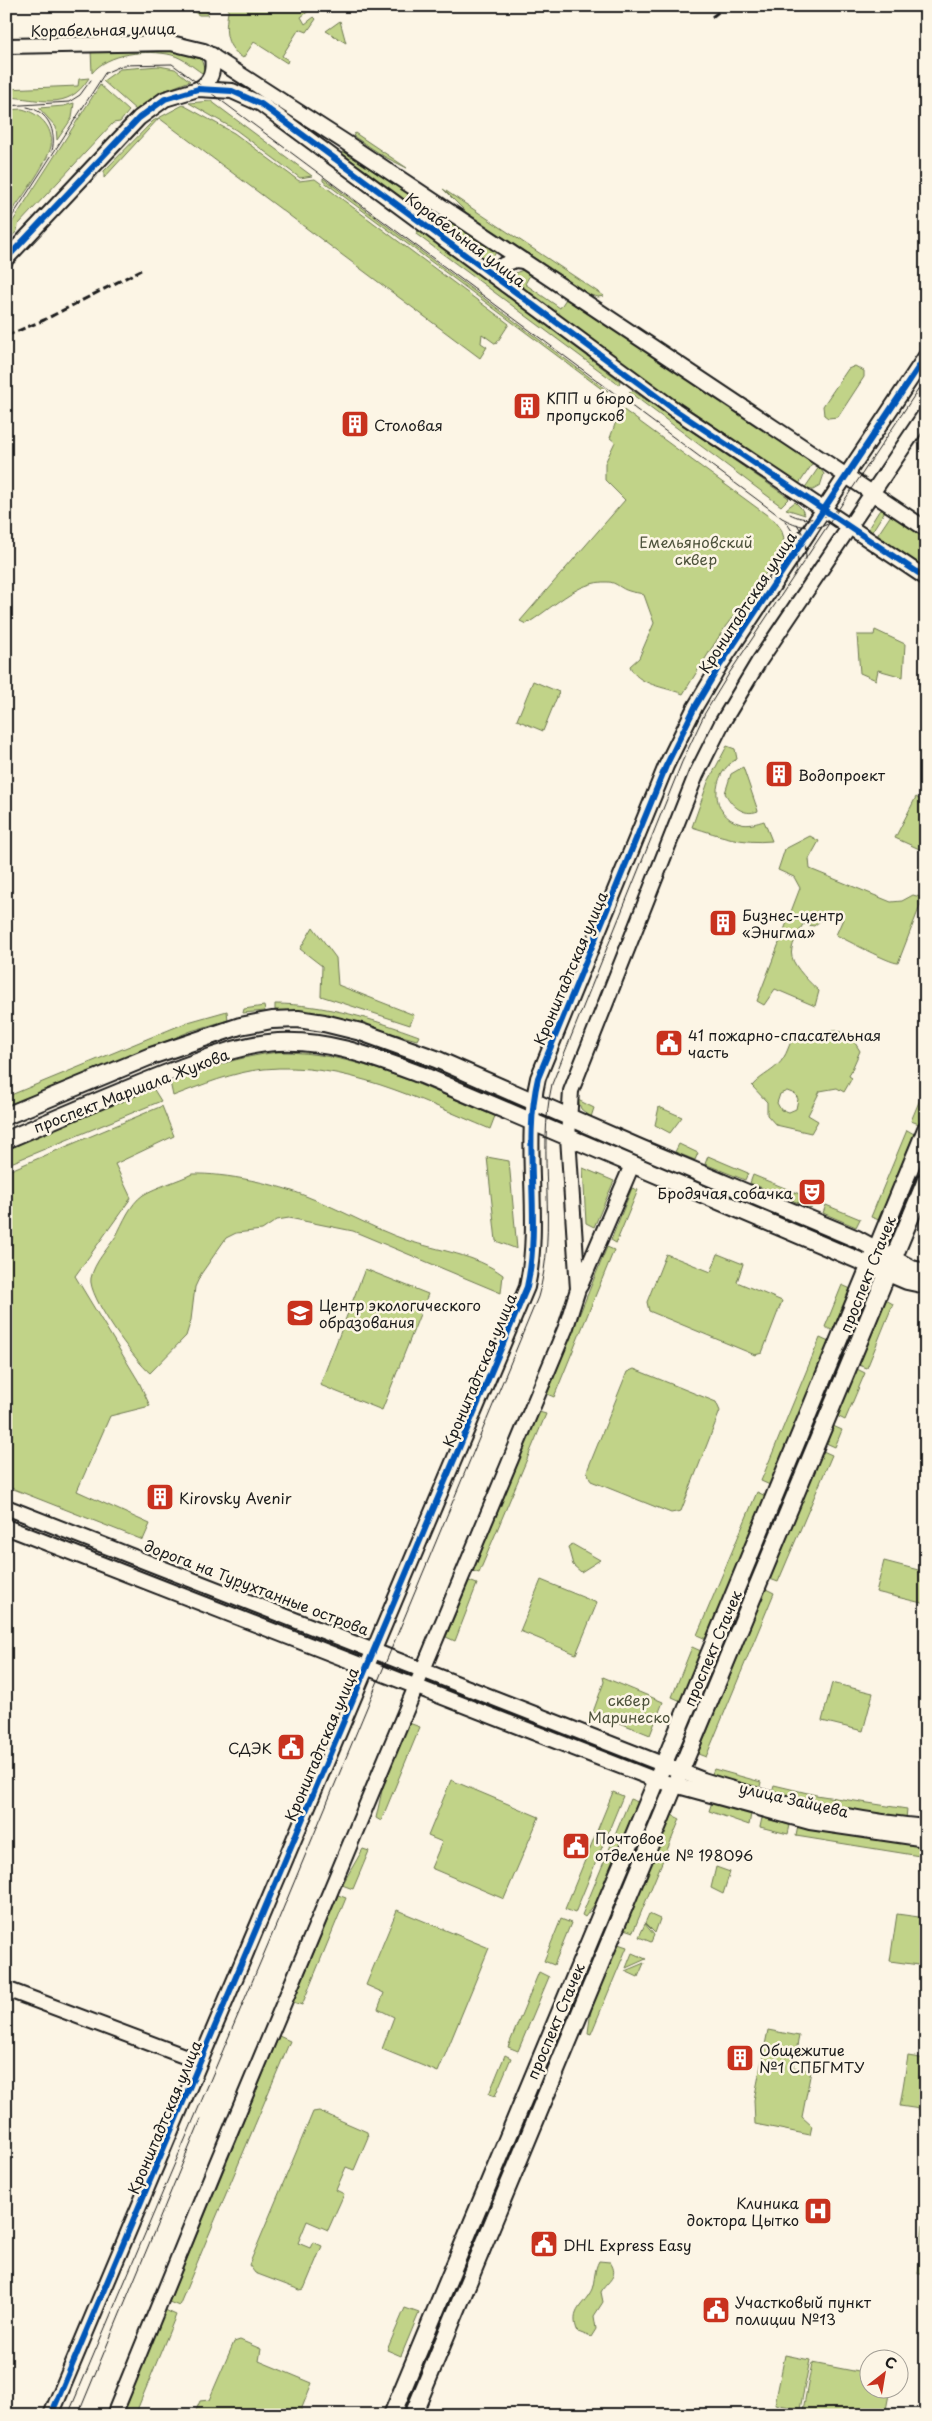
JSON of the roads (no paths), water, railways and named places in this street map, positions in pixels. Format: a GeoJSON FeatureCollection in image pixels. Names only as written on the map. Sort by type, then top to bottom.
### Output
{"type":"FeatureCollection","features":[{"type":"Feature","properties":{"kind":"main road","name":"проспект Маршала Жукова"},"geometry":{"type":"LineString","coordinates":[[6,1116],[151,1056],[201,1038],[259,1022],[298,1019],[361,1032],[398,1044],[857,1239],[873,1257]]}},
{"type":"Feature","properties":{"kind":"main road","name":"проспект Маршала Жукова"},"geometry":{"type":"LineString","coordinates":[[6,1140],[207,1058],[245,1046],[278,1042],[329,1046],[359,1053],[422,1074],[532,1120],[632,1165],[873,1257]]}},
{"type":"Feature","properties":{"kind":"main road","name":"проспект Стачек"},"geometry":{"type":"LineString","coordinates":[[392,2415],[926,1129]]}},
{"type":"Feature","properties":{"kind":"main road","name":"проспект Стачек"},"geometry":{"type":"LineString","coordinates":[[413,2415],[926,1180]]}},
{"type":"Feature","properties":{"kind":"main road"},"geometry":{"type":"LineString","coordinates":[[873,1257],[890,1266],[908,1281],[926,1285]]}},
{"type":"Feature","properties":{"kind":"main road"},"geometry":{"type":"LineString","coordinates":[[890,1266],[926,1272]]}},
{"type":"Feature","properties":{"kind":"street","name":"Корабельная улица"},"geometry":{"type":"LineString","coordinates":[[6,46],[171,42],[197,48],[524,261],[926,529]]}},
{"type":"Feature","properties":{"kind":"street"},"geometry":{"type":"LineString","coordinates":[[198,89],[210,80],[214,66],[212,56]]}},
{"type":"Feature","properties":{"kind":"street","name":"Корабельная улица"},"geometry":{"type":"LineString","coordinates":[[6,259],[138,118],[165,99],[198,89],[232,91],[261,104],[675,410],[926,578]]}},
{"type":"Feature","properties":{"kind":"street"},"geometry":{"type":"LineString","coordinates":[[506,285],[501,277],[503,265],[515,260],[524,261]]}},
{"type":"Feature","properties":{"kind":"street","name":"Кронштадтская улица"},"geometry":{"type":"LineString","coordinates":[[51,2415],[527,1286],[534,1244],[532,1120],[538,1078],[565,1009],[680,736],[720,665],[926,356]]}},
{"type":"Feature","properties":{"kind":"street"},"geometry":{"type":"LineString","coordinates":[[578,1290],[568,1137],[570,1091],[708,749],[758,663],[926,413]]}},
{"type":"Feature","properties":{"kind":"street"},"geometry":{"type":"LineString","coordinates":[[114,2415],[217,2163],[566,1327],[578,1290],[632,1165]]}},
{"type":"Feature","properties":{"kind":"street","name":"дорога на Турухтанные острова"},"geometry":{"type":"LineString","coordinates":[[6,1507],[664,1763]]}},
{"type":"Feature","properties":{"kind":"street"},"geometry":{"type":"LineString","coordinates":[[6,1527],[656,1780]]}},
{"type":"Feature","properties":{"kind":"street","name":"улица Зайцева"},"geometry":{"type":"LineString","coordinates":[[664,1763],[678,1778],[810,1822],[926,1839]]}},
{"type":"Feature","properties":{"kind":"street","name":"улица Зайцева"},"geometry":{"type":"LineString","coordinates":[[656,1780],[678,1778],[812,1811],[926,1828]]}},
{"type":"Feature","properties":{"kind":"street"},"geometry":{"type":"LineString","coordinates":[[6,1989],[200,2062]]}},
{"type":"Feature","properties":{"kind":"tram line"},"geometry":{"type":"LineString","coordinates":[[6,226],[105,73],[123,65],[172,64],[782,518],[806,527],[818,527],[830,523]]}},
{"type":"Feature","properties":{"kind":"tram line"},"geometry":{"type":"LineString","coordinates":[[6,106],[69,102],[80,95],[91,80]]}},
{"type":"Feature","properties":{"kind":"tram line"},"geometry":{"type":"LineString","coordinates":[[27,107],[40,113],[49,123],[53,136],[52,151]]}},
{"type":"Feature","properties":{"kind":"tram line"},"geometry":{"type":"LineString","coordinates":[[68,2415],[280,1916],[538,1297],[544,1271],[547,1244],[546,1137],[552,1084],[682,762],[705,713],[730,672],[926,378]]}},
{"type":"Feature","properties":{"kind":"tram line"},"geometry":{"type":"LineString","coordinates":[[790,514],[796,517],[814,519],[826,516],[837,510]]}},
{"type":"Feature","properties":{"kind":"tram line"},"geometry":{"type":"LineString","coordinates":[[785,521],[795,538],[798,557],[796,570]]}},
{"type":"Feature","properties":{"kind":"tram line"},"geometry":{"type":"LineString","coordinates":[[797,524],[805,538],[806,559]]}},
{"type":"Feature","properties":{"kind":"tram line"},"geometry":{"type":"LineString","coordinates":[[78,2415],[201,2119]]}},
{"type":"Feature","properties":{"kind":"railway"},"geometry":{"type":"LineString","coordinates":[[712,17],[726,6]]}},
{"type":"Feature","properties":{"kind":"railway"},"geometry":{"type":"LineString","coordinates":[[6,336],[44,320],[141,270]]}},
{"type":"Feature","properties":{"kind":"place","name":"КПП и бюро пропусков"},"geometry":{"type":"Point","coordinates":[527,406]}},
{"type":"Feature","properties":{"kind":"place","name":"Столовая"},"geometry":{"type":"Point","coordinates":[355,424]}},
{"type":"Feature","properties":{"kind":"place","name":"Водопроект"},"geometry":{"type":"Point","coordinates":[779,774]}},
{"type":"Feature","properties":{"kind":"place","name":"Бизнес-центр «Энигма»"},"geometry":{"type":"Point","coordinates":[723,923]}},
{"type":"Feature","properties":{"kind":"place","name":"41 пожарно-спасательная часть"},"geometry":{"type":"Point","coordinates":[669,1043]}},
{"type":"Feature","properties":{"kind":"place","name":"Бродячая собачка"},"geometry":{"type":"Point","coordinates":[812,1192]}},
{"type":"Feature","properties":{"kind":"place","name":"Центр экологического образования"},"geometry":{"type":"Point","coordinates":[300,1313]}},
{"type":"Feature","properties":{"kind":"place","name":"Kirovsky Avenir"},"geometry":{"type":"Point","coordinates":[160,1497]}},
{"type":"Feature","properties":{"kind":"place","name":"СДЭК"},"geometry":{"type":"Point","coordinates":[291,1747]}},
{"type":"Feature","properties":{"kind":"place","name":"Почтовое отделение № 198096"},"geometry":{"type":"Point","coordinates":[576,1846]}},
{"type":"Feature","properties":{"kind":"place","name":"Общежитие №1 СПБГМТУ"},"geometry":{"type":"Point","coordinates":[740,2058]}},
{"type":"Feature","properties":{"kind":"place","name":"Клиника доктора Цытко"},"geometry":{"type":"Point","coordinates":[818,2211]}},
{"type":"Feature","properties":{"kind":"place","name":"DHL Express Easy"},"geometry":{"type":"Point","coordinates":[544,2244]}},
{"type":"Feature","properties":{"kind":"place","name":"Участковый пункт полиции №13"},"geometry":{"type":"Point","coordinates":[716,2310]}},
{"type":"Feature","properties":{"kind":"park label","name":"Емельяновский сквер"},"geometry":{"type":"Point","coordinates":[696,550]}},
{"type":"Feature","properties":{"kind":"park label","name":"сквер Маринеско"},"geometry":{"type":"Point","coordinates":[629,1708]}}]}
